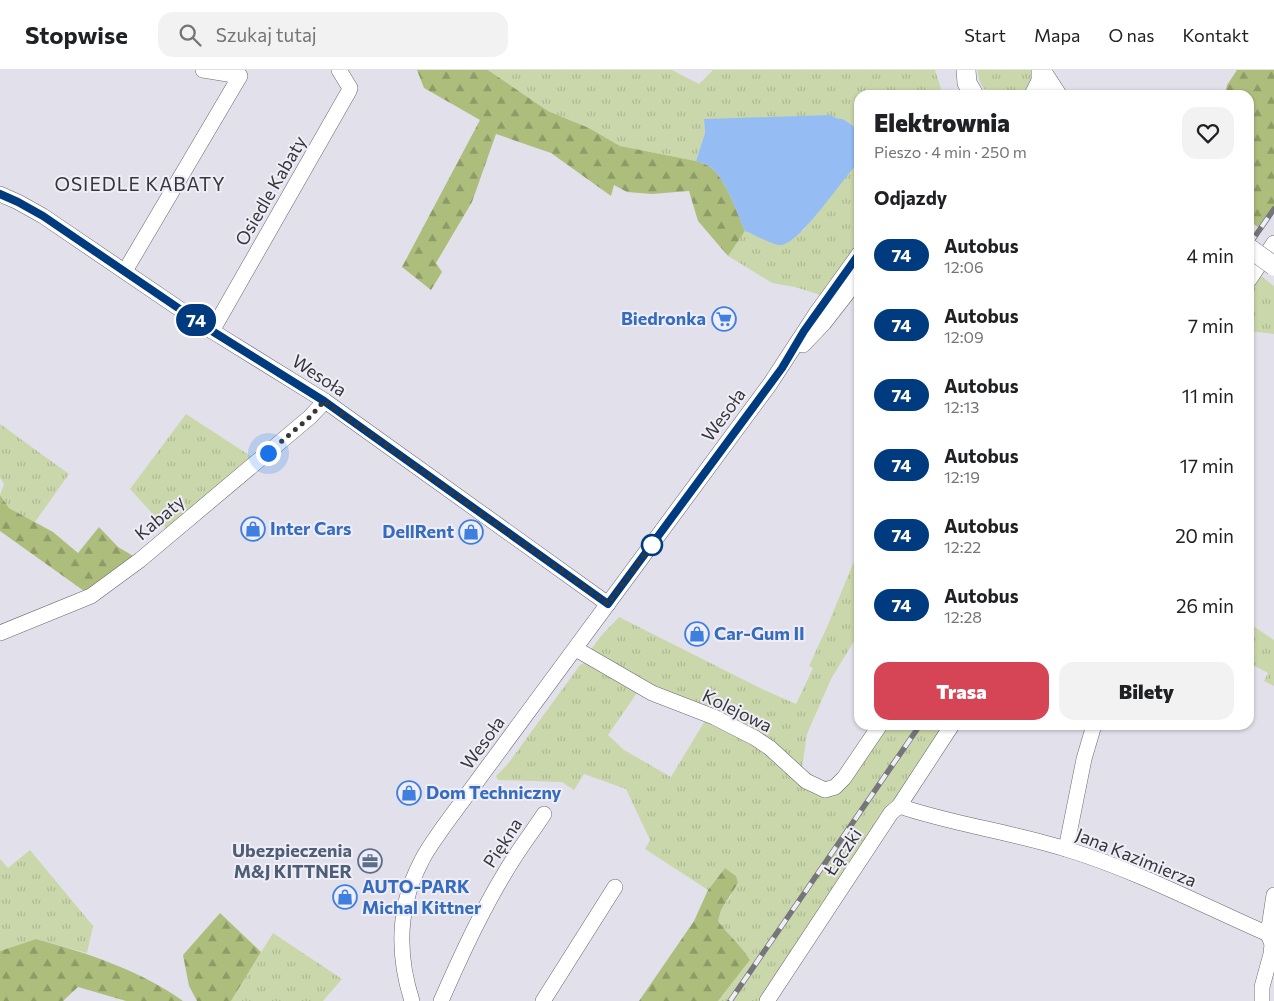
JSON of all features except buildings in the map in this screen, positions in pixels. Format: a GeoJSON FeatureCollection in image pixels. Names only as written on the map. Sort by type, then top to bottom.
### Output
{"type":"FeatureCollection","features":[{"type":"Feature","properties":{"kind":"main road"},"geometry":{"type":"LineString","coordinates":[[1036,90],[1041,81],[1041,71]]}},
{"type":"Feature","properties":{"kind":"main road"},"geometry":{"type":"LineString","coordinates":[[1041,71],[1054,90]]}},
{"type":"Feature","properties":{"kind":"main road"},"geometry":{"type":"LineString","coordinates":[[1254,252],[1274,266]]}},
{"type":"Feature","properties":{"kind":"street"},"geometry":{"type":"LineString","coordinates":[[125,271],[240,76],[203,70]]}},
{"type":"Feature","properties":{"kind":"street","name":"Osiedle Kabaty"},"geometry":{"type":"LineString","coordinates":[[212,331],[349,92],[350,88],[339,70]]}},
{"type":"Feature","properties":{"kind":"street","name":"Wesoła"},"geometry":{"type":"LineString","coordinates":[[0,194],[43,216],[212,331],[324,401],[608,604]]}},
{"type":"Feature","properties":{"kind":"street"},"geometry":{"type":"LineString","coordinates":[[1254,273],[1274,243]]}},
{"type":"Feature","properties":{"kind":"street","name":"Wesoła"},"geometry":{"type":"LineString","coordinates":[[412,1001],[405,979],[402,934],[406,902],[415,874],[422,860],[444,826],[782,368],[804,331],[854,261]]}},
{"type":"Feature","properties":{"kind":"street","name":"Wesoła"},"geometry":{"type":"LineString","coordinates":[[782,368],[824,323],[854,284]]}},
{"type":"Feature","properties":{"kind":"street","name":"Kabaty"},"geometry":{"type":"LineString","coordinates":[[0,633],[91,596],[140,560],[310,417],[324,401]]}},
{"type":"Feature","properties":{"kind":"street","name":"Kolejowa"},"geometry":{"type":"LineString","coordinates":[[576,649],[652,693],[714,717],[755,738],[770,748],[806,781],[825,790],[835,787],[844,778],[877,730]]}},
{"type":"Feature","properties":{"kind":"street","name":"Łączki"},"geometry":{"type":"LineString","coordinates":[[767,1001],[949,730]]}},
{"type":"Feature","properties":{"kind":"street"},"geometry":{"type":"LineString","coordinates":[[1066,849],[1084,759],[1093,730]]}},
{"type":"Feature","properties":{"kind":"street","name":"Jana Kazimierza"},"geometry":{"type":"LineString","coordinates":[[899,806],[932,817],[1066,849],[1102,861],[1268,934]]}},
{"type":"Feature","properties":{"kind":"street","name":"Piękna"},"geometry":{"type":"LineString","coordinates":[[441,1001],[466,945],[494,892],[515,855],[544,814]]}},
{"type":"Feature","properties":{"kind":"street"},"geometry":{"type":"LineString","coordinates":[[543,1001],[615,887]]}},
{"type":"Feature","properties":{"kind":"street"},"geometry":{"type":"LineString","coordinates":[[1262,1001],[1262,987],[1271,954],[1272,944],[1268,934],[1274,895]]}},
{"type":"Feature","properties":{"kind":"green space"},"geometry":{"type":"Polygon","coordinates":[[[417,70],[488,70],[548,111],[589,128],[620,146],[706,164],[714,170],[724,183],[745,231],[728,256],[698,221],[689,191],[652,194],[627,192],[614,185],[611,196],[551,153],[496,134],[472,202],[436,263],[442,272],[431,290],[402,267],[480,120],[424,88],[417,70]]]}},
{"type":"Feature","properties":{"kind":"green space"},"geometry":{"type":"Polygon","coordinates":[[[488,70],[672,70],[699,84],[713,70],[935,70],[941,90],[854,90],[854,127],[843,119],[836,118],[704,119],[705,133],[696,161],[620,146],[589,128],[548,111],[488,70]]]}},
{"type":"Feature","properties":{"kind":"green space"},"geometry":{"type":"Polygon","coordinates":[[[978,70],[1032,70],[1031,80],[1026,90],[985,90],[979,78],[978,70]]]}},
{"type":"Feature","properties":{"kind":"green space"},"geometry":{"type":"Polygon","coordinates":[[[1237,70],[1274,70],[1274,209],[1260,229],[1254,224],[1254,90],[1226,90],[1227,85],[1237,70]]]}},
{"type":"Feature","properties":{"kind":"green space"},"geometry":{"type":"Polygon","coordinates":[[[854,167],[854,261],[827,297],[795,287],[772,283],[728,256],[745,231],[758,236],[803,231],[854,167]]]}},
{"type":"Feature","properties":{"kind":"green space"},"geometry":{"type":"Polygon","coordinates":[[[1257,273],[1274,286],[1274,334],[1254,332],[1254,278],[1257,273]]]}},
{"type":"Feature","properties":{"kind":"green space"},"geometry":{"type":"Polygon","coordinates":[[[186,414],[252,457],[170,533],[130,489],[186,414]]]}},
{"type":"Feature","properties":{"kind":"green space"},"geometry":{"type":"Polygon","coordinates":[[[0,424],[69,474],[35,522],[9,508],[0,495],[4,484],[0,478],[0,424]]]}},
{"type":"Feature","properties":{"kind":"green space"},"geometry":{"type":"Polygon","coordinates":[[[0,495],[9,508],[53,532],[78,553],[99,527],[118,547],[140,560],[91,596],[0,531],[0,495]]]}},
{"type":"Feature","properties":{"kind":"green space"},"geometry":{"type":"Polygon","coordinates":[[[854,561],[854,641],[831,679],[807,734],[802,768],[820,779],[829,781],[833,779],[838,776],[871,730],[949,730],[768,1001],[718,1001],[750,960],[718,921],[721,910],[731,896],[736,876],[725,868],[708,890],[645,849],[650,840],[626,789],[584,774],[574,790],[562,782],[498,780],[496,776],[507,765],[580,665],[591,663],[639,690],[608,735],[624,750],[671,777],[706,719],[587,655],[601,636],[619,617],[760,688],[796,704],[813,668],[809,666],[854,561]]]}},
{"type":"Feature","properties":{"kind":"green space"},"geometry":{"type":"Polygon","coordinates":[[[1254,626],[1274,640],[1274,686],[1264,681],[1268,673],[1254,666],[1254,626]]]}},
{"type":"Feature","properties":{"kind":"green space"},"geometry":{"type":"Polygon","coordinates":[[[30,850],[93,926],[87,953],[36,939],[0,951],[0,859],[8,868],[30,850]]]}},
{"type":"Feature","properties":{"kind":"green space"},"geometry":{"type":"Polygon","coordinates":[[[725,868],[736,876],[738,883],[721,910],[718,921],[750,960],[718,1001],[639,1001],[694,921],[708,890],[725,868]]]}},
{"type":"Feature","properties":{"kind":"green space"},"geometry":{"type":"Polygon","coordinates":[[[220,913],[261,952],[231,1001],[197,1001],[189,986],[183,955],[220,913]]]}},
{"type":"Feature","properties":{"kind":"green space"},"geometry":{"type":"Polygon","coordinates":[[[273,933],[342,979],[323,1001],[231,1001],[273,933]]]}},
{"type":"Feature","properties":{"kind":"green space"},"geometry":{"type":"Polygon","coordinates":[[[36,939],[74,950],[131,971],[183,1001],[126,1001],[78,987],[63,1001],[0,1001],[0,951],[36,939]]]}},
{"type":"Feature","properties":{"kind":"water"},"geometry":{"type":"Polygon","coordinates":[[[830,115],[843,119],[854,127],[854,168],[800,233],[790,241],[778,245],[745,231],[728,191],[719,176],[710,167],[696,161],[705,133],[704,119],[830,115]]]}},
{"type":"Feature","properties":{"kind":"railway"},"geometry":{"type":"LineString","coordinates":[[1254,238],[1274,209]]}},
{"type":"Feature","properties":{"kind":"railway"},"geometry":{"type":"LineString","coordinates":[[730,1001],[917,730]]}},
{"type":"Feature","properties":{"kind":"bus line","name":"74"},"geometry":{"type":"LineString","coordinates":[[0,194],[43,216],[212,331],[324,401],[608,604],[782,368],[804,331],[854,261]]}},
{"type":"Feature","properties":{"kind":"place","name":"Biedronka"},"geometry":{"type":"Point","coordinates":[724,319]}},
{"type":"Feature","properties":{"kind":"place","name":"Inter Cars"},"geometry":{"type":"Point","coordinates":[253,529]}},
{"type":"Feature","properties":{"kind":"place","name":"DellRent"},"geometry":{"type":"Point","coordinates":[471,532]}},
{"type":"Feature","properties":{"kind":"place","name":"Car-Gum II"},"geometry":{"type":"Point","coordinates":[697,634]}},
{"type":"Feature","properties":{"kind":"place","name":"Dom Techniczny"},"geometry":{"type":"Point","coordinates":[409,793]}},
{"type":"Feature","properties":{"kind":"place","name":"Ubezpieczenia M&J KITTNER"},"geometry":{"type":"Point","coordinates":[370,861]}},
{"type":"Feature","properties":{"kind":"place","name":"AUTO-PARK Michal Kittner"},"geometry":{"type":"Point","coordinates":[345,897]}},
{"type":"Feature","properties":{"kind":"district","name":"OSIEDLE KABATY"},"geometry":{"type":"Point","coordinates":[140,184]}},
{"type":"Feature","properties":{"kind":"route"},"geometry":{"type":"LineString","coordinates":[[268,453],[310,417],[324,401],[608,604],[652,545]]}}]}
